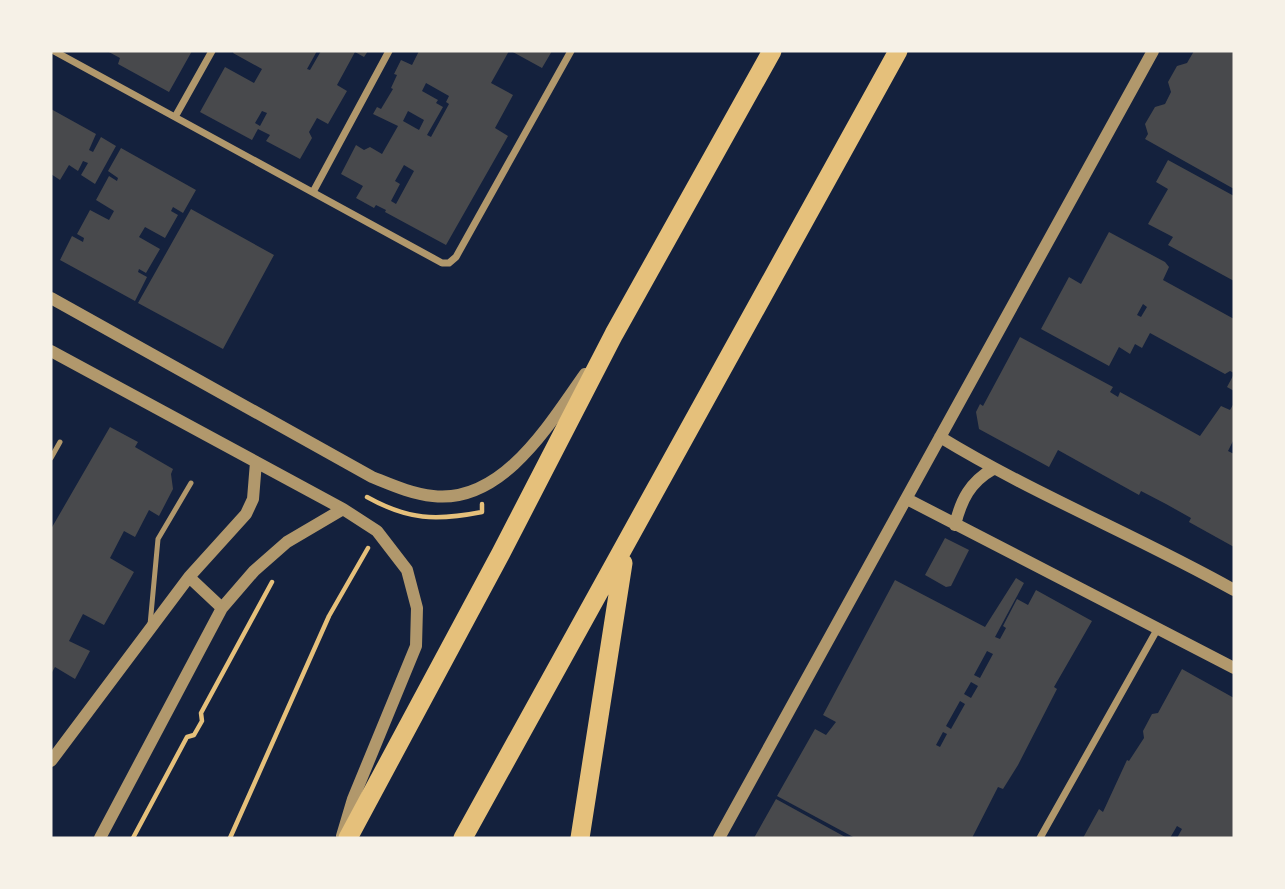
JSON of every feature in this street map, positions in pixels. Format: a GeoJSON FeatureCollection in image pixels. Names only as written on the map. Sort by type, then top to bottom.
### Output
{"type":"FeatureCollection","features":[{"type":"Feature","properties":{"kind":"highway"},"geometry":{"type":"LineString","coordinates":[[348,838],[614,334],[772,51]]}},
{"type":"Feature","properties":{"kind":"highway"},"geometry":{"type":"LineString","coordinates":[[463,838],[898,51]]}},
{"type":"Feature","properties":{"kind":"highway"},"geometry":{"type":"LineString","coordinates":[[580,838],[625,549]]}},
{"type":"Feature","properties":{"kind":"street"},"geometry":{"type":"LineString","coordinates":[[54,51],[442,262],[449,263],[456,257],[571,51]]}},
{"type":"Feature","properties":{"kind":"street"},"geometry":{"type":"LineString","coordinates":[[175,117],[212,51]]}},
{"type":"Feature","properties":{"kind":"street"},"geometry":{"type":"LineString","coordinates":[[313,192],[389,51]]}},
{"type":"Feature","properties":{"kind":"street"},"geometry":{"type":"LineString","coordinates":[[719,838],[1153,51]]}},
{"type":"Feature","properties":{"kind":"street"},"geometry":{"type":"LineString","coordinates":[[51,298],[372,477],[405,491],[435,497],[462,494],[484,486],[508,469],[545,429],[614,334]]}},
{"type":"Feature","properties":{"kind":"street"},"geometry":{"type":"LineString","coordinates":[[51,351],[343,509],[377,531],[407,570],[417,608],[416,646],[353,799],[342,838]]}},
{"type":"Feature","properties":{"kind":"street"},"geometry":{"type":"LineString","coordinates":[[940,437],[993,470],[1175,557],[1234,590]]}},
{"type":"Feature","properties":{"kind":"street"},"geometry":{"type":"LineString","coordinates":[[51,761],[189,577],[246,514],[253,499],[256,462]]}},
{"type":"Feature","properties":{"kind":"street"},"geometry":{"type":"LineString","coordinates":[[955,525],[961,501],[967,492],[981,476],[993,470]]}},
{"type":"Feature","properties":{"kind":"street"},"geometry":{"type":"LineString","coordinates":[[907,499],[1234,668]]}},
{"type":"Feature","properties":{"kind":"street"},"geometry":{"type":"LineString","coordinates":[[100,838],[222,608],[254,571],[287,542],[343,509]]}},
{"type":"Feature","properties":{"kind":"street"},"geometry":{"type":"LineString","coordinates":[[189,577],[222,608]]}},
{"type":"Feature","properties":{"kind":"street"},"geometry":{"type":"LineString","coordinates":[[1040,838],[1158,628]]}},
{"type":"Feature","properties":{"kind":"lane"},"geometry":{"type":"LineString","coordinates":[[51,458],[61,442]]}},
{"type":"Feature","properties":{"kind":"lane"},"geometry":{"type":"LineString","coordinates":[[149,629],[158,538],[191,484]]}},
{"type":"Feature","properties":{"kind":"path"},"geometry":{"type":"LineString","coordinates":[[230,838],[329,616],[377,531]]}},
{"type":"Feature","properties":{"kind":"path"},"geometry":{"type":"LineString","coordinates":[[133,838],[187,737],[194,735],[202,721],[201,713],[272,581]]}},
{"type":"Feature","properties":{"kind":"building"},"geometry":{"type":"Polygon","coordinates":[[[107,51],[192,51],[169,92],[118,64],[120,58],[107,51]]]}},
{"type":"Feature","properties":{"kind":"building"},"geometry":{"type":"Polygon","coordinates":[[[317,51],[307,69],[310,70],[321,51],[368,51],[364,57],[355,52],[337,85],[347,91],[328,124],[317,118],[309,132],[312,138],[300,159],[266,141],[270,135],[258,129],[252,140],[200,112],[225,67],[254,83],[262,69],[233,53],[317,51]],[[262,111],[255,123],[260,126],[267,113],[262,111]]]}},
{"type":"Feature","properties":{"kind":"building"},"geometry":{"type":"Polygon","coordinates":[[[419,51],[509,51],[491,83],[513,95],[495,128],[508,136],[446,245],[385,212],[386,210],[376,205],[374,208],[356,198],[363,186],[341,174],[356,145],[364,150],[370,147],[382,154],[398,126],[373,114],[377,107],[381,109],[393,89],[391,88],[397,75],[394,74],[401,60],[412,65],[419,51]],[[426,83],[422,91],[438,100],[436,103],[443,107],[427,135],[431,137],[449,104],[446,102],[449,96],[426,83]],[[408,111],[403,121],[419,130],[424,120],[408,111]],[[404,165],[395,181],[400,184],[391,201],[396,204],[414,171],[404,165]]]}},
{"type":"Feature","properties":{"kind":"building"},"geometry":{"type":"Polygon","coordinates":[[[511,51],[552,51],[542,68],[511,51]]]}},
{"type":"Feature","properties":{"kind":"building"},"geometry":{"type":"Polygon","coordinates":[[[1194,51],[1234,51],[1234,189],[1145,139],[1148,134],[1145,124],[1155,107],[1165,104],[1171,92],[1168,82],[1177,66],[1187,63],[1194,51]]]}},
{"type":"Feature","properties":{"kind":"building"},"geometry":{"type":"Polygon","coordinates":[[[51,109],[96,134],[89,150],[93,152],[101,137],[116,146],[95,184],[81,175],[88,163],[83,161],[78,171],[69,165],[60,180],[51,174],[51,109]]]}},
{"type":"Feature","properties":{"kind":"building"},"geometry":{"type":"Polygon","coordinates":[[[121,148],[196,190],[183,213],[173,207],[171,211],[178,215],[165,238],[145,227],[139,237],[160,249],[146,273],[139,269],[138,272],[147,277],[135,301],[60,260],[72,236],[83,242],[84,238],[77,234],[90,210],[109,220],[114,211],[96,200],[109,176],[117,181],[118,178],[108,171],[121,148]]]}},
{"type":"Feature","properties":{"kind":"building"},"geometry":{"type":"Polygon","coordinates":[[[1168,160],[1234,196],[1234,281],[1168,245],[1173,237],[1148,224],[1168,189],[1156,182],[1168,160]]]}},
{"type":"Feature","properties":{"kind":"building"},"geometry":{"type":"Polygon","coordinates":[[[191,209],[274,255],[223,349],[138,303],[191,209]]]}},
{"type":"Feature","properties":{"kind":"building"},"geometry":{"type":"Polygon","coordinates":[[[1109,232],[1165,262],[1169,267],[1163,280],[1234,319],[1234,373],[1230,371],[1225,374],[1150,333],[1142,348],[1135,344],[1130,354],[1119,347],[1109,366],[1041,329],[1069,277],[1081,284],[1109,232]],[[1143,304],[1137,315],[1141,317],[1147,307],[1143,304]]]}},
{"type":"Feature","properties":{"kind":"building"},"geometry":{"type":"Polygon","coordinates":[[[1020,337],[1113,387],[1110,392],[1118,397],[1120,392],[1200,436],[1221,406],[1230,410],[1234,403],[1234,439],[1228,451],[1234,454],[1234,547],[1189,522],[1191,518],[1166,504],[1141,491],[1139,495],[1058,450],[1049,467],[979,429],[976,412],[980,404],[983,406],[1020,337]]]}},
{"type":"Feature","properties":{"kind":"building"},"geometry":{"type":"Polygon","coordinates":[[[1234,374],[1234,391],[1227,387],[1234,374]]]}},
{"type":"Feature","properties":{"kind":"building"},"geometry":{"type":"Polygon","coordinates":[[[110,427],[138,442],[135,447],[173,469],[173,489],[159,516],[149,510],[135,537],[124,531],[110,558],[134,572],[104,625],[83,614],[69,641],[90,651],[75,679],[55,667],[51,674],[51,529],[110,427]]]}},
{"type":"Feature","properties":{"kind":"building"},"geometry":{"type":"Polygon","coordinates":[[[945,538],[969,550],[951,586],[946,587],[925,575],[945,538]]]}},
{"type":"Feature","properties":{"kind":"building"},"geometry":{"type":"Polygon","coordinates":[[[1016,578],[1024,583],[995,637],[1000,639],[1006,628],[1003,626],[1017,599],[1028,605],[1036,590],[1092,621],[1054,687],[1057,689],[1018,765],[1003,789],[998,787],[972,838],[855,838],[777,796],[815,729],[826,735],[836,722],[823,715],[895,580],[985,627],[1016,578]],[[987,651],[974,675],[980,678],[993,654],[987,651]],[[971,682],[964,694],[971,698],[978,686],[971,682]],[[960,701],[946,726],[951,729],[965,704],[960,701]],[[943,732],[936,745],[940,747],[947,734],[943,732]]]}},
{"type":"Feature","properties":{"kind":"building"},"geometry":{"type":"Polygon","coordinates":[[[1182,669],[1234,698],[1234,838],[1177,838],[1182,829],[1177,826],[1170,838],[1083,838],[1099,809],[1103,812],[1127,760],[1129,761],[1144,738],[1143,731],[1152,714],[1158,713],[1182,669]]]}},
{"type":"Feature","properties":{"kind":"building"},"geometry":{"type":"Polygon","coordinates":[[[776,799],[847,838],[754,838],[776,799]]]}}]}
